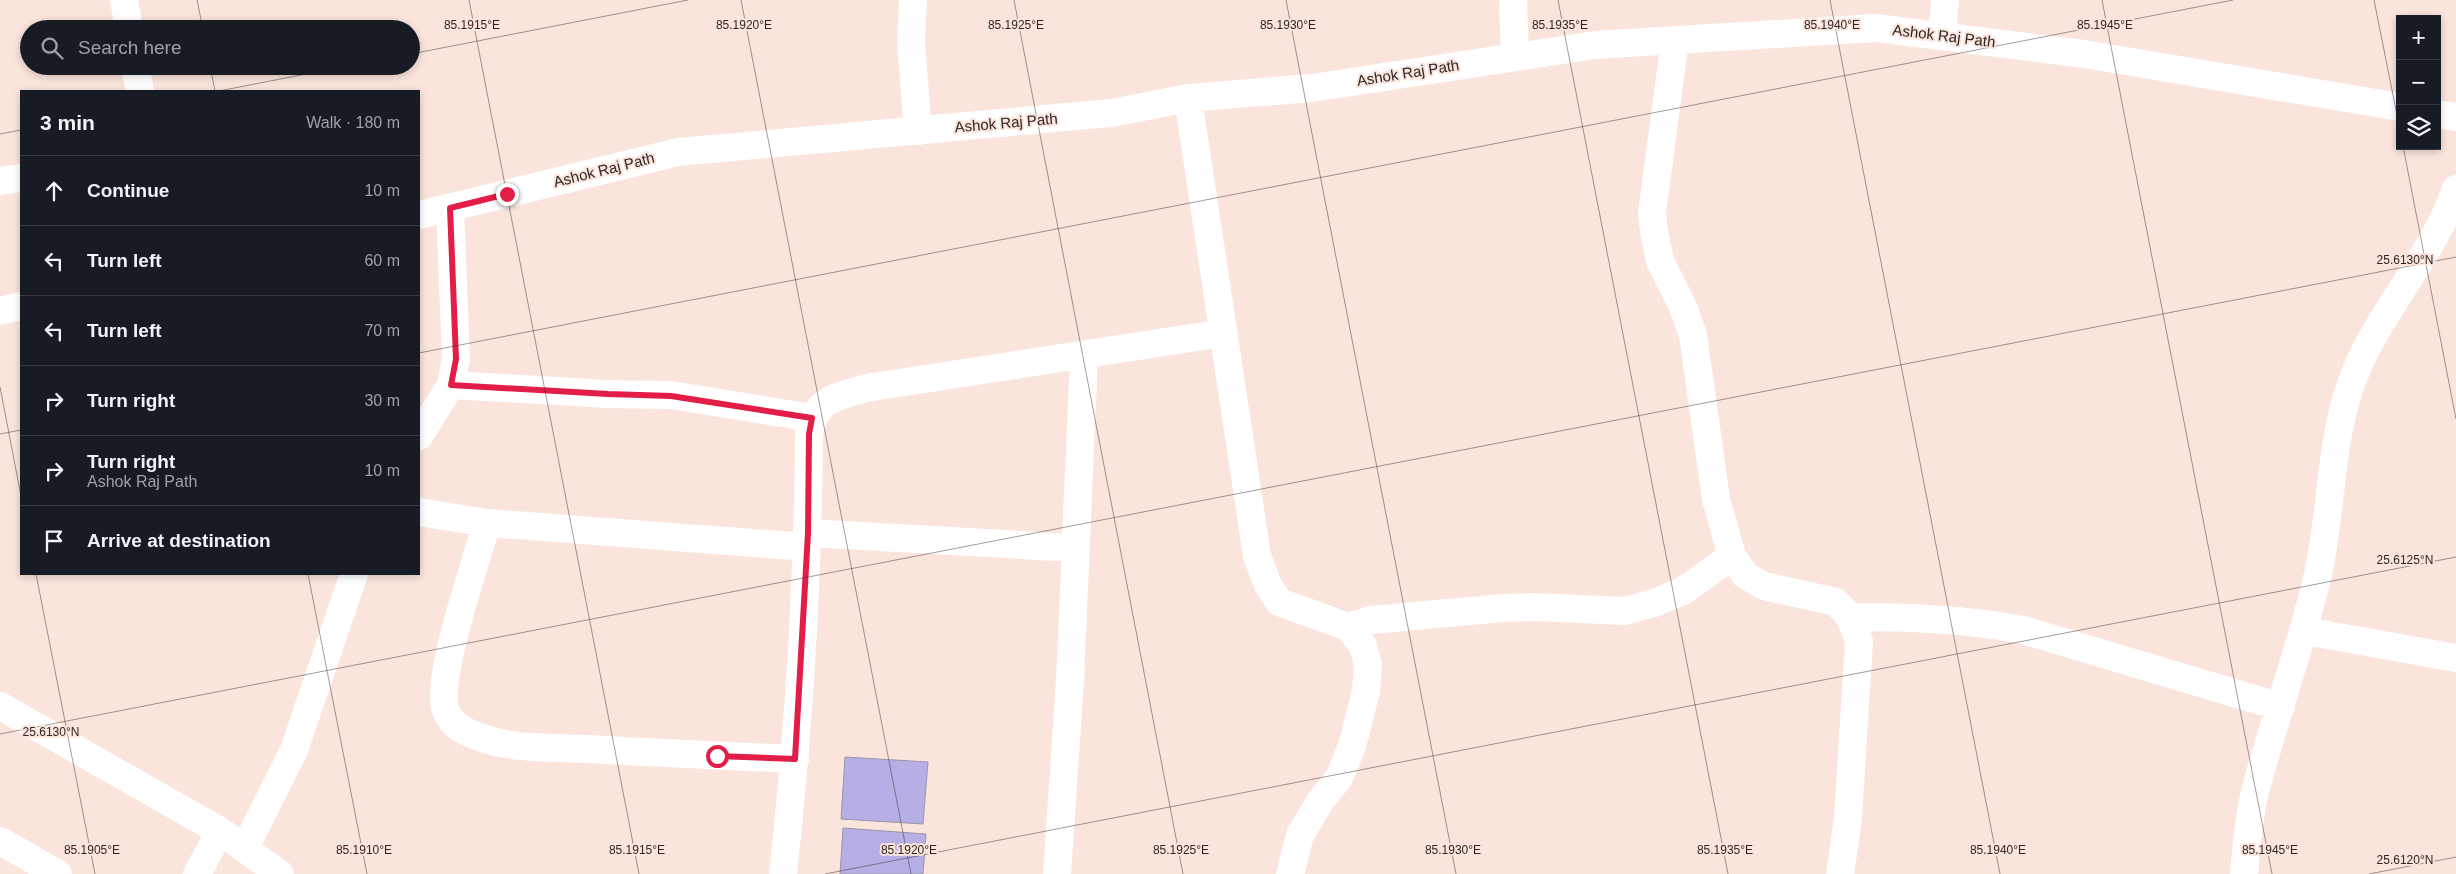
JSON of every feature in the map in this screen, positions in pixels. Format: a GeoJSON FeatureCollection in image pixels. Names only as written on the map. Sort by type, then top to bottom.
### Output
{"type":"FeatureCollection","features":[{"type":"Feature","properties":{"kind":"street"},"geometry":{"type":"LineString","coordinates":[[124,0],[127,20]]}},
{"type":"Feature","properties":{"kind":"street"},"geometry":{"type":"LineString","coordinates":[[913,0],[911,43],[918,131]]}},
{"type":"Feature","properties":{"kind":"street"},"geometry":{"type":"LineString","coordinates":[[1512,0],[1515,57]]}},
{"type":"Feature","properties":{"kind":"street"},"geometry":{"type":"LineString","coordinates":[[1942,36],[1945,0]]}},
{"type":"Feature","properties":{"kind":"street","name":"Ashok Raj Path"},"geometry":{"type":"LineString","coordinates":[[420,215],[678,152],[1111,113],[1188,98],[1312,88],[1595,45],[1876,28],[2084,54],[2396,106]]}},
{"type":"Feature","properties":{"kind":"street"},"geometry":{"type":"LineString","coordinates":[[1675,40],[1652,213],[1660,261],[1683,307],[1693,336],[1716,499],[1732,556],[1745,575],[1764,586],[1836,602],[1850,617],[1860,641],[1848,818],[1840,874]]}},
{"type":"Feature","properties":{"kind":"street"},"geometry":{"type":"LineString","coordinates":[[137,75],[140,90]]}},
{"type":"Feature","properties":{"kind":"street"},"geometry":{"type":"LineString","coordinates":[[1188,98],[1257,556],[1268,585],[1279,602],[1348,627],[1363,646],[1368,665],[1366,692],[1352,746],[1339,778],[1321,800],[1300,835],[1290,874]]}},
{"type":"Feature","properties":{"kind":"street"},"geometry":{"type":"LineString","coordinates":[[2441,115],[2456,117]]}},
{"type":"Feature","properties":{"kind":"street"},"geometry":{"type":"LineString","coordinates":[[0,181],[20,178]]}},
{"type":"Feature","properties":{"kind":"street"},"geometry":{"type":"LineString","coordinates":[[2244,874],[2250,818],[2258,782],[2304,632],[2324,547],[2339,425],[2346,398],[2357,368],[2440,224],[2456,189]]}},
{"type":"Feature","properties":{"kind":"street"},"geometry":{"type":"LineString","coordinates":[[420,434],[451,385],[456,359],[450,208]]}},
{"type":"Feature","properties":{"kind":"street"},"geometry":{"type":"LineString","coordinates":[[0,310],[20,306]]}},
{"type":"Feature","properties":{"kind":"street"},"geometry":{"type":"LineString","coordinates":[[783,874],[795,759],[808,540],[809,434],[812,418],[821,405],[866,388],[1223,333]]}},
{"type":"Feature","properties":{"kind":"street"},"geometry":{"type":"LineString","coordinates":[[1057,874],[1070,681],[1074,548],[1084,355]]}},
{"type":"Feature","properties":{"kind":"street"},"geometry":{"type":"LineString","coordinates":[[451,385],[671,396],[812,418]]}},
{"type":"Feature","properties":{"kind":"street"},"geometry":{"type":"LineString","coordinates":[[420,512],[487,523],[808,540],[1074,548]]}},
{"type":"Feature","properties":{"kind":"street"},"geometry":{"type":"LineString","coordinates":[[487,523],[447,662],[444,689],[445,709],[455,726],[478,737],[501,742],[559,748],[795,759]]}},
{"type":"Feature","properties":{"kind":"street"},"geometry":{"type":"LineString","coordinates":[[1348,627],[1371,620],[1502,608],[1535,607],[1625,611],[1654,603],[1683,591],[1732,556]]}},
{"type":"Feature","properties":{"kind":"street"},"geometry":{"type":"LineString","coordinates":[[245,848],[294,750],[354,575]]}},
{"type":"Feature","properties":{"kind":"street"},"geometry":{"type":"LineString","coordinates":[[1850,617],[1953,619],[1979,621],[2023,630],[2281,707]]}},
{"type":"Feature","properties":{"kind":"street"},"geometry":{"type":"LineString","coordinates":[[2304,632],[2456,658]]}},
{"type":"Feature","properties":{"kind":"street"},"geometry":{"type":"LineString","coordinates":[[0,706],[220,831],[280,874]]}},
{"type":"Feature","properties":{"kind":"street"},"geometry":{"type":"LineString","coordinates":[[196,874],[220,831]]}},
{"type":"Feature","properties":{"kind":"street"},"geometry":{"type":"LineString","coordinates":[[0,841],[58,874]]}},
{"type":"Feature","properties":{"kind":"building"},"geometry":{"type":"Polygon","coordinates":[[[845,757],[928,762],[923,824],[841,819],[845,757]]]}},
{"type":"Feature","properties":{"kind":"building"},"geometry":{"type":"Polygon","coordinates":[[[843,828],[926,834],[923,874],[840,874],[843,828]]]}},
{"type":"Feature","properties":{"kind":"route"},"geometry":{"type":"LineString","coordinates":[[507,194],[450,208],[456,359],[451,385],[698,398],[812,418],[809,434],[808,533],[795,759],[717,756]]}}]}
